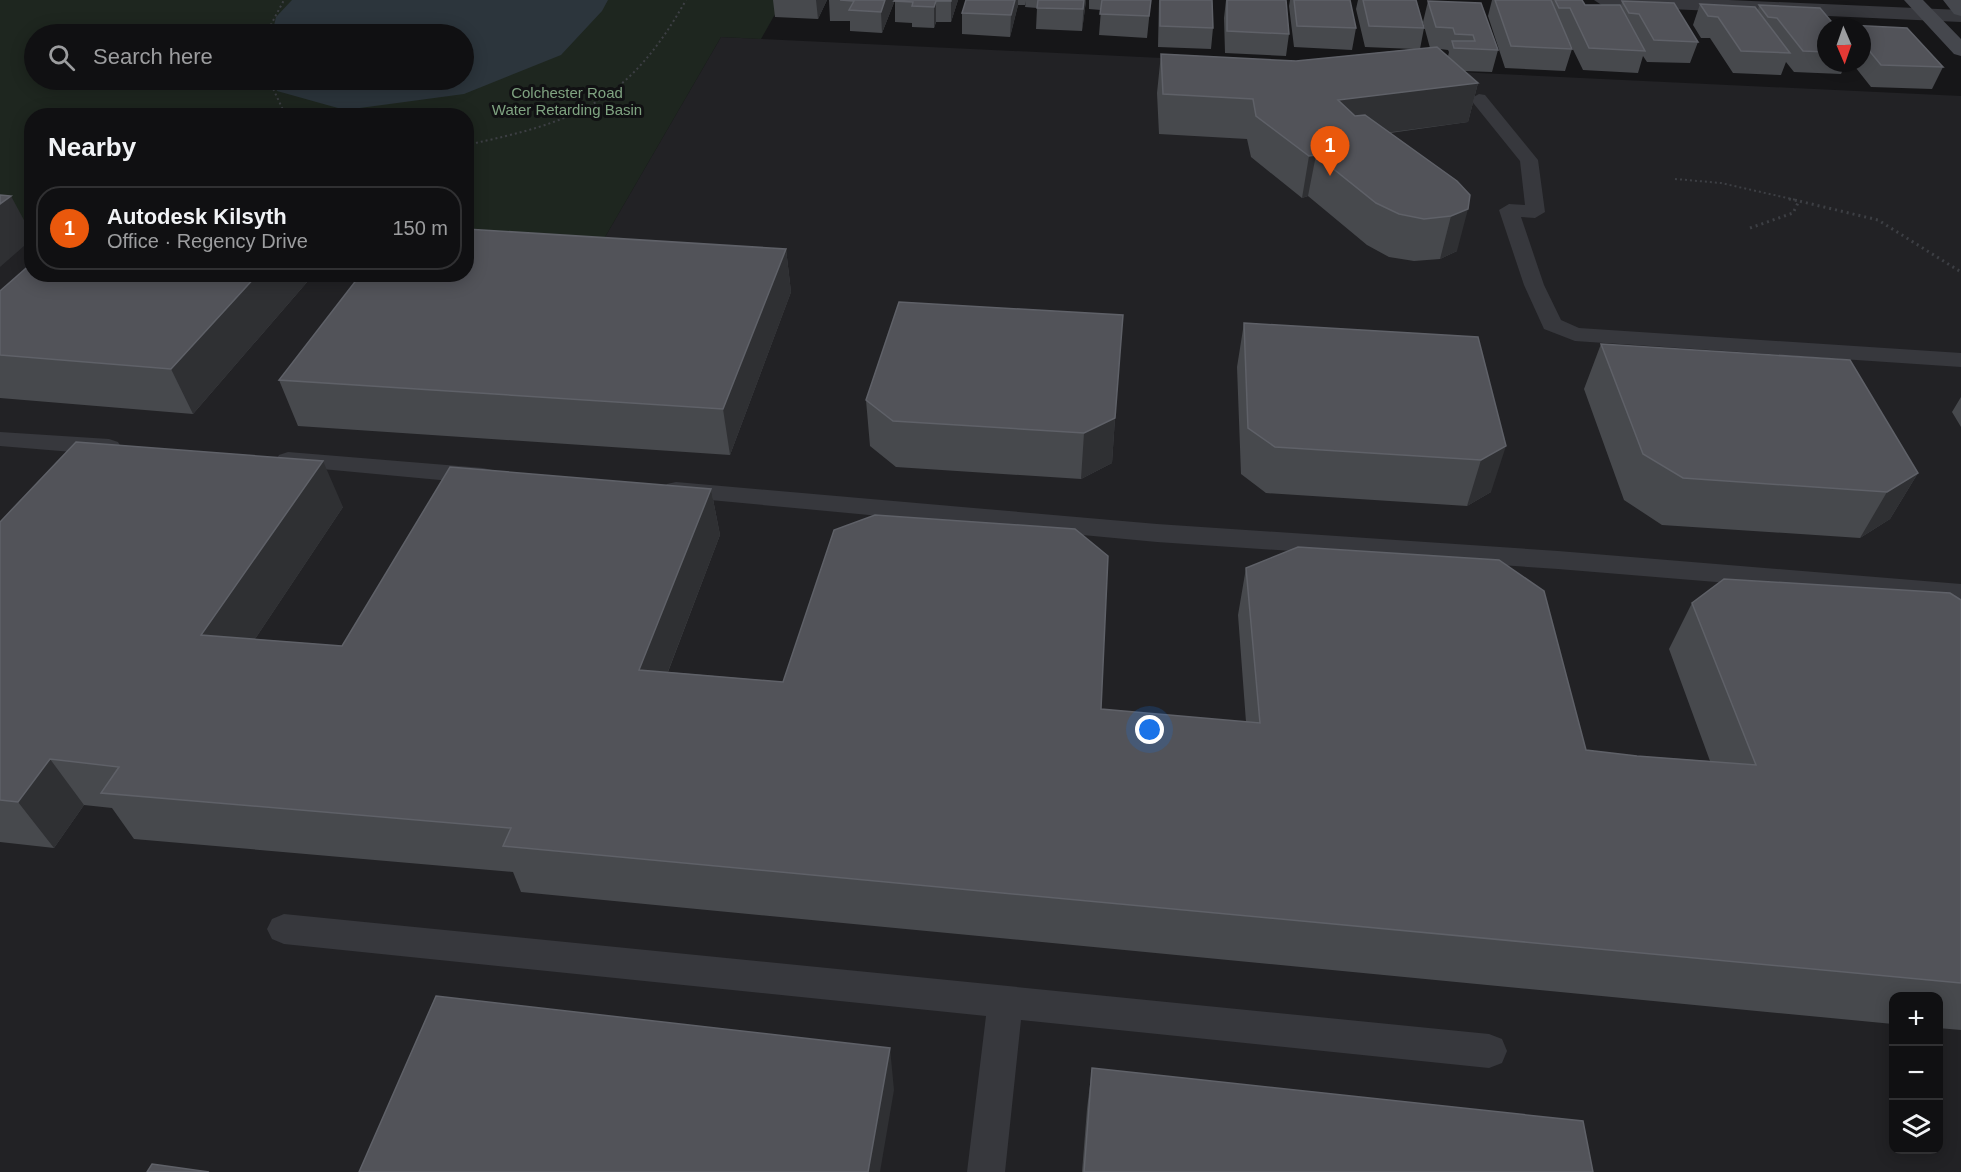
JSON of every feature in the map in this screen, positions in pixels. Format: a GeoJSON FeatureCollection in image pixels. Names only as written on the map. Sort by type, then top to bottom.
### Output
{"type":"FeatureCollection","features":[{"type":"Feature","properties":{"kind":"main road"},"geometry":{"type":"LineString","coordinates":[[1952,0],[1961,10]]}},
{"type":"Feature","properties":{"kind":"main road"},"geometry":{"type":"LineString","coordinates":[[1919,7],[1961,50]]}},
{"type":"Feature","properties":{"kind":"street"},"geometry":{"type":"LineString","coordinates":[[1603,0],[1919,7],[1961,16]]}},
{"type":"Feature","properties":{"kind":"lane"},"geometry":{"type":"LineString","coordinates":[[1479,99],[1529,160],[1535,212],[1509,210],[1534,285],[1552,324],[1575,334],[1961,360]]}},
{"type":"Feature","properties":{"kind":"lane"},"geometry":{"type":"LineString","coordinates":[[0,439],[134,449]]}},
{"type":"Feature","properties":{"kind":"lane"},"geometry":{"type":"LineString","coordinates":[[261,458],[510,478]]}},
{"type":"Feature","properties":{"kind":"lane"},"geometry":{"type":"LineString","coordinates":[[654,488],[1157,533],[1546,559],[1961,593]]}},
{"type":"Feature","properties":{"kind":"lane"},"geometry":{"type":"LineString","coordinates":[[284,929],[1489,1051]]}},
{"type":"Feature","properties":{"kind":"lane"},"geometry":{"type":"LineString","coordinates":[[986,1172],[1005,1002]]}},
{"type":"Feature","properties":{"kind":"path"},"geometry":{"type":"LineString","coordinates":[[271,24],[284,0]]}},
{"type":"Feature","properties":{"kind":"path"},"geometry":{"type":"LineString","coordinates":[[474,143],[499,138],[562,118],[615,90],[647,60],[686,0]]}},
{"type":"Feature","properties":{"kind":"path"},"geometry":{"type":"LineString","coordinates":[[274,90],[282,108]]}},
{"type":"Feature","properties":{"kind":"path"},"geometry":{"type":"LineString","coordinates":[[1675,179],[1720,183],[1878,220],[1961,272]]}},
{"type":"Feature","properties":{"kind":"path"},"geometry":{"type":"LineString","coordinates":[[1750,228],[1793,213],[1799,201]]}},
{"type":"Feature","properties":{"kind":"shaded area"},"geometry":{"type":"Polygon","coordinates":[[[292,0],[608,0],[602,11],[561,55],[474,90],[474,24],[274,24],[276,17],[292,0]]]}},
{"type":"Feature","properties":{"kind":"shaded area"},"geometry":{"type":"Polygon","coordinates":[[[721,37],[1961,96],[1961,1172],[0,1172],[0,235],[24,237],[24,282],[474,282],[474,275],[583,275],[721,37]]]}},
{"type":"Feature","properties":{"kind":"shaded area"},"geometry":{"type":"Polygon","coordinates":[[[474,90],[464,94],[360,108],[338,108],[277,91],[474,90]]]}},
{"type":"Feature","properties":{"kind":"green space","name":"Colchester Road Water Retarding Basin"},"geometry":{"type":"Polygon","coordinates":[[[0,0],[783,0],[761,39],[721,37],[583,275],[474,267],[474,108],[24,108],[24,237],[0,235],[0,0]]]}},
{"type":"Feature","properties":{"kind":"building"},"geometry":{"type":"Polygon","coordinates":[[[840,0],[885,0],[881,12],[849,10],[854,1],[840,0]]]}},
{"type":"Feature","properties":{"kind":"building"},"geometry":{"type":"Polygon","coordinates":[[[895,0],[951,1],[936,1],[934,7],[912,6],[913,2],[895,0]]]}},
{"type":"Feature","properties":{"kind":"building"},"geometry":{"type":"Polygon","coordinates":[[[966,0],[1015,0],[1011,15],[962,13],[966,0]]]}},
{"type":"Feature","properties":{"kind":"building"},"geometry":{"type":"Polygon","coordinates":[[[1038,0],[1084,0],[1083,9],[1037,8],[1038,0]]]}},
{"type":"Feature","properties":{"kind":"building"},"geometry":{"type":"Polygon","coordinates":[[[1102,0],[1151,0],[1149,16],[1100,14],[1102,0]]]}},
{"type":"Feature","properties":{"kind":"building"},"geometry":{"type":"Polygon","coordinates":[[[1160,0],[1212,0],[1213,28],[1160,26],[1160,0]]]}},
{"type":"Feature","properties":{"kind":"building"},"geometry":{"type":"Polygon","coordinates":[[[1227,0],[1286,0],[1289,34],[1227,31],[1227,0]]]}},
{"type":"Feature","properties":{"kind":"building"},"geometry":{"type":"Polygon","coordinates":[[[1294,0],[1350,0],[1356,28],[1297,26],[1294,0]]]}},
{"type":"Feature","properties":{"kind":"building"},"geometry":{"type":"Polygon","coordinates":[[[1363,0],[1416,0],[1424,28],[1369,26],[1363,0]]]}},
{"type":"Feature","properties":{"kind":"building"},"geometry":{"type":"Polygon","coordinates":[[[1495,0],[1551,0],[1572,49],[1511,46],[1495,0]]]}},
{"type":"Feature","properties":{"kind":"building"},"geometry":{"type":"Polygon","coordinates":[[[1555,0],[1582,0],[1585,5],[1620,5],[1645,51],[1589,48],[1570,8],[1559,8],[1555,0]]]}},
{"type":"Feature","properties":{"kind":"building"},"geometry":{"type":"Polygon","coordinates":[[[1428,1],[1481,3],[1498,50],[1454,48],[1452,41],[1475,41],[1473,35],[1455,34],[1453,28],[1436,27],[1428,1]]]}},
{"type":"Feature","properties":{"kind":"building"},"geometry":{"type":"Polygon","coordinates":[[[1622,1],[1674,3],[1698,42],[1654,40],[1639,14],[1629,13],[1622,1]]]}},
{"type":"Feature","properties":{"kind":"building"},"geometry":{"type":"Polygon","coordinates":[[[1700,4],[1755,7],[1790,53],[1741,51],[1718,17],[1708,16],[1700,4]]]}},
{"type":"Feature","properties":{"kind":"building"},"geometry":{"type":"Polygon","coordinates":[[[1759,5],[1820,8],[1828,18],[1817,18],[1817,52],[1803,51],[1777,18],[1768,17],[1759,5]]]}},
{"type":"Feature","properties":{"kind":"building"},"geometry":{"type":"Polygon","coordinates":[[[1871,26],[1907,28],[1943,67],[1881,65],[1871,53],[1871,26]]]}},
{"type":"Feature","properties":{"kind":"building"},"geometry":{"type":"Polygon","coordinates":[[[1437,47],[1478,83],[1338,100],[1355,116],[1365,115],[1457,181],[1470,195],[1468,209],[1451,216],[1424,219],[1399,214],[1376,203],[1316,155],[1309,156],[1256,116],[1253,99],[1163,94],[1161,54],[1296,61],[1437,47]]]}},
{"type":"Feature","properties":{"kind":"building"},"geometry":{"type":"Polygon","coordinates":[[[0,195],[11,196],[0,204],[0,195]]]}},
{"type":"Feature","properties":{"kind":"building"},"geometry":{"type":"Polygon","coordinates":[[[474,230],[786,249],[723,409],[279,380],[355,282],[474,282],[474,230]]]}},
{"type":"Feature","properties":{"kind":"building"},"geometry":{"type":"Polygon","coordinates":[[[24,270],[24,282],[251,282],[171,369],[0,355],[0,291],[24,270]]]}},
{"type":"Feature","properties":{"kind":"building"},"geometry":{"type":"Polygon","coordinates":[[[899,302],[1123,315],[1115,418],[1084,433],[893,421],[866,400],[899,302]]]}},
{"type":"Feature","properties":{"kind":"building"},"geometry":{"type":"Polygon","coordinates":[[[1244,323],[1478,337],[1506,446],[1481,460],[1275,447],[1248,428],[1244,323]]]}},
{"type":"Feature","properties":{"kind":"building"},"geometry":{"type":"Polygon","coordinates":[[[1601,344],[1850,360],[1918,473],[1887,492],[1683,478],[1643,454],[1601,344]]]}},
{"type":"Feature","properties":{"kind":"building"},"geometry":{"type":"Polygon","coordinates":[[[76,442],[323,461],[201,635],[342,646],[450,467],[711,489],[639,670],[783,682],[834,530],[875,515],[1075,529],[1108,556],[1101,709],[1260,723],[1246,568],[1298,547],[1499,560],[1544,591],[1586,750],[1637,756],[1756,765],[1692,603],[1724,579],[1950,593],[1961,600],[1961,983],[503,846],[511,828],[101,793],[119,767],[50,759],[18,802],[0,800],[0,522],[76,442]]]}},
{"type":"Feature","properties":{"kind":"building"},"geometry":{"type":"Polygon","coordinates":[[[436,996],[890,1048],[868,1172],[359,1172],[436,996]]]}},
{"type":"Feature","properties":{"kind":"building"},"geometry":{"type":"Polygon","coordinates":[[[1092,1068],[1583,1121],[1593,1172],[1084,1172],[1092,1068]]]}},
{"type":"Feature","properties":{"kind":"building"},"geometry":{"type":"Polygon","coordinates":[[[152,1164],[209,1172],[147,1172],[152,1164]]]}},
{"type":"Feature","properties":{"kind":"place","name":"Autodesk Kilsyth"},"geometry":{"type":"Point","coordinates":[1330,176]}}]}
